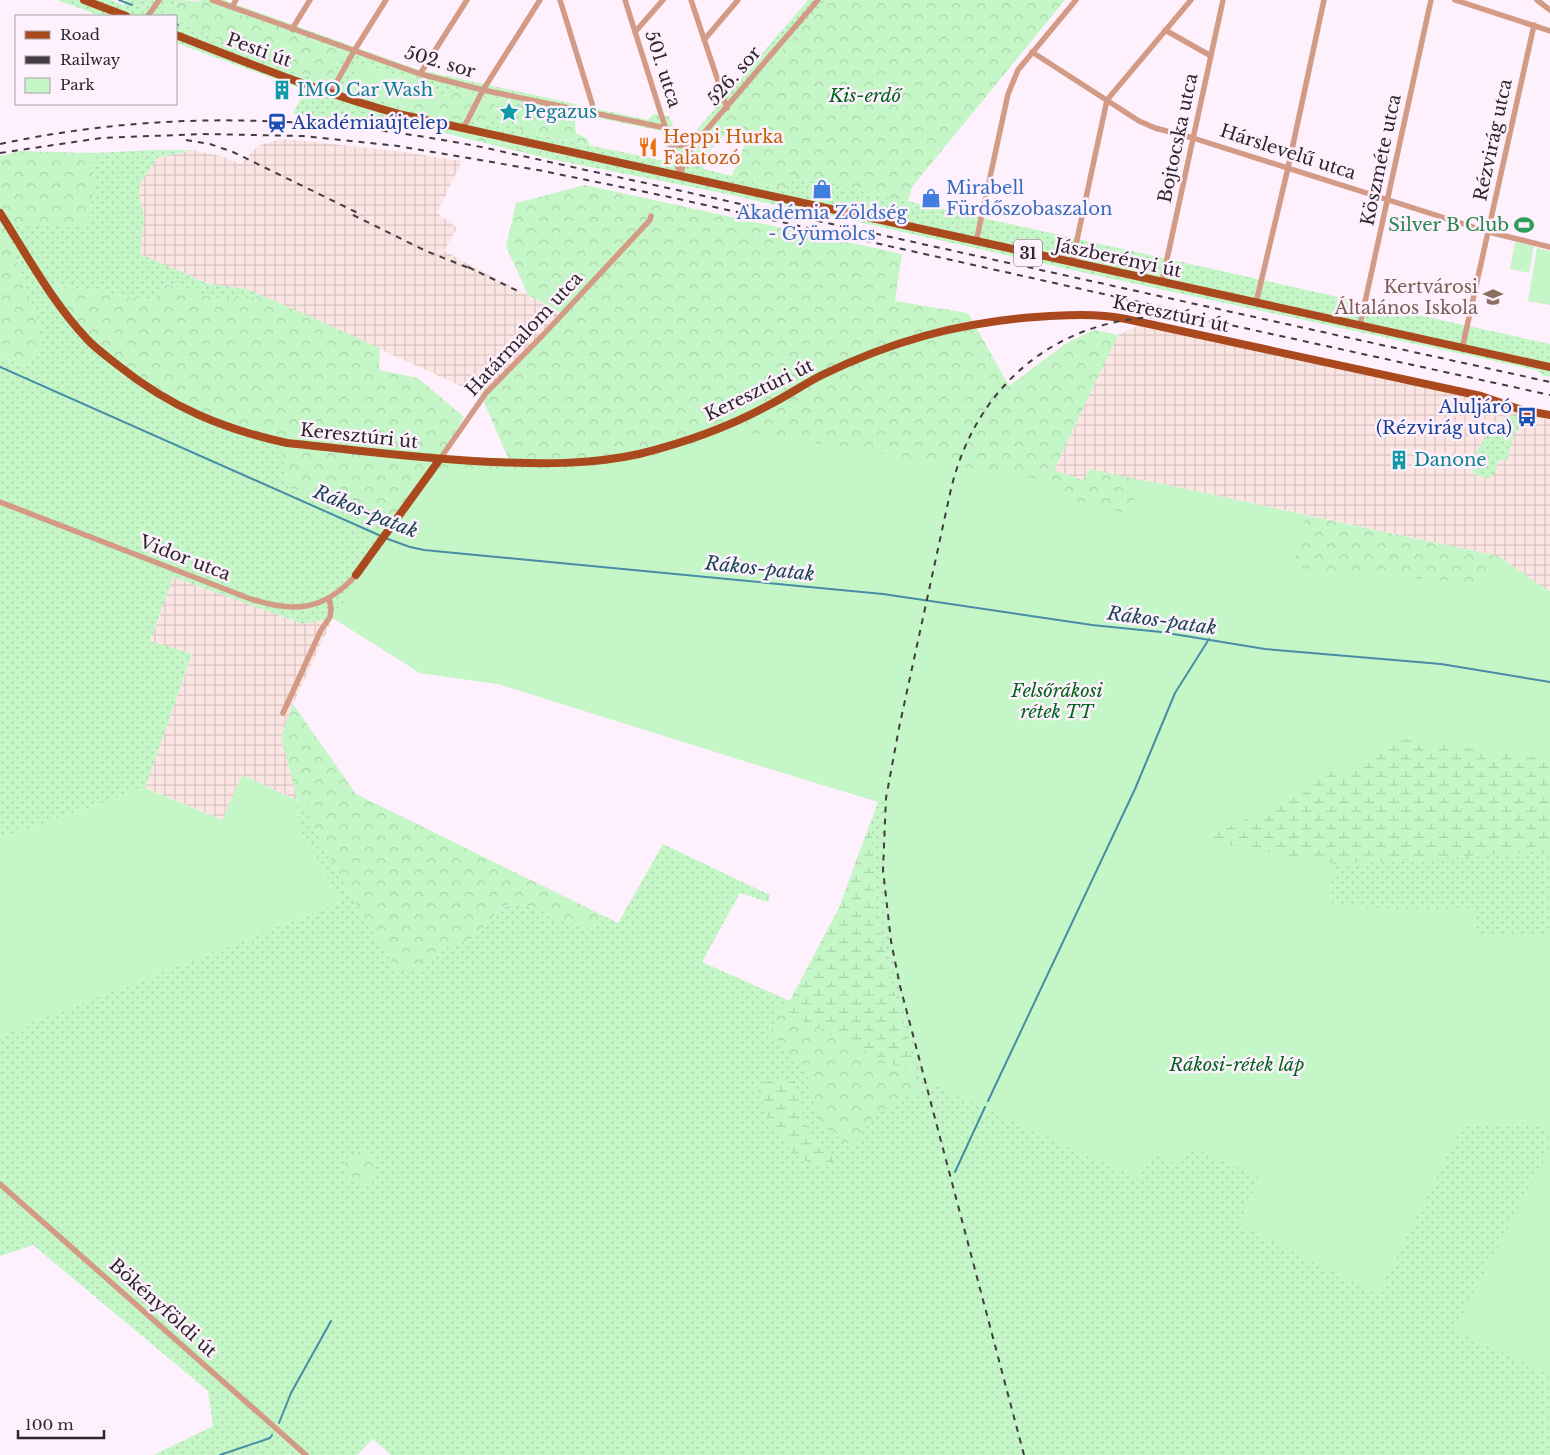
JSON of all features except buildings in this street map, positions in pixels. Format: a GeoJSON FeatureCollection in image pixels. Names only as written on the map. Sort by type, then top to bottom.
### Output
{"type":"FeatureCollection","features":[{"type":"Feature","properties":{"kind":"main road"},"geometry":{"type":"LineString","coordinates":[[84,0],[123,15]]}},
{"type":"Feature","properties":{"kind":"main road","name":"Pesti út"},"geometry":{"type":"LineString","coordinates":[[178,36],[377,108],[680,176]]}},
{"type":"Feature","properties":{"kind":"main road","name":"Jászberényi út"},"geometry":{"type":"LineString","coordinates":[[680,176],[1550,367]]}},
{"type":"Feature","properties":{"kind":"main road","name":"Keresztúri út"},"geometry":{"type":"LineString","coordinates":[[0,213],[52,294],[87,339],[142,385],[213,422],[262,438],[287,443],[440,459],[508,463],[563,463],[638,454],[726,426],[770,405],[822,375],[906,341],[944,330],[995,320],[1072,314],[1111,316],[1126,319],[1481,396],[1522,410],[1550,415]]}},
{"type":"Feature","properties":{"kind":"main road"},"geometry":{"type":"LineString","coordinates":[[418,457],[428,461],[431,465],[431,471]]}},
{"type":"Feature","properties":{"kind":"main road","name":"Határmalom utca"},"geometry":{"type":"LineString","coordinates":[[356,575],[440,459]]}},
{"type":"Feature","properties":{"kind":"street"},"geometry":{"type":"LineString","coordinates":[[149,15],[159,0]]}},
{"type":"Feature","properties":{"kind":"street","name":"502. sor"},"geometry":{"type":"LineString","coordinates":[[212,0],[420,74],[483,90],[666,128]]}},
{"type":"Feature","properties":{"kind":"street"},"geometry":{"type":"LineString","coordinates":[[232,7],[236,0]]}},
{"type":"Feature","properties":{"kind":"street"},"geometry":{"type":"LineString","coordinates":[[292,29],[310,0]]}},
{"type":"Feature","properties":{"kind":"street"},"geometry":{"type":"LineString","coordinates":[[331,92],[386,0]]}},
{"type":"Feature","properties":{"kind":"street"},"geometry":{"type":"LineString","coordinates":[[420,74],[467,0]]}},
{"type":"Feature","properties":{"kind":"street"},"geometry":{"type":"LineString","coordinates":[[463,128],[483,90],[540,0]]}},
{"type":"Feature","properties":{"kind":"street"},"geometry":{"type":"LineString","coordinates":[[560,0],[594,113]]}},
{"type":"Feature","properties":{"kind":"street","name":"501. utca"},"geometry":{"type":"LineString","coordinates":[[625,0],[680,176]]}},
{"type":"Feature","properties":{"kind":"street"},"geometry":{"type":"LineString","coordinates":[[635,32],[663,0]]}},
{"type":"Feature","properties":{"kind":"street"},"geometry":{"type":"LineString","coordinates":[[692,0],[726,108]]}},
{"type":"Feature","properties":{"kind":"street"},"geometry":{"type":"LineString","coordinates":[[704,40],[738,0]]}},
{"type":"Feature","properties":{"kind":"street","name":"526. sor"},"geometry":{"type":"LineString","coordinates":[[680,176],[684,162],[692,147],[818,0]]}},
{"type":"Feature","properties":{"kind":"street"},"geometry":{"type":"LineString","coordinates":[[976,242],[1008,94],[1018,70],[1076,0]]}},
{"type":"Feature","properties":{"kind":"street"},"geometry":{"type":"LineString","coordinates":[[1072,263],[1106,100],[1191,0]]}},
{"type":"Feature","properties":{"kind":"street","name":"Bojtocska utca"},"geometry":{"type":"LineString","coordinates":[[1162,282],[1223,0]]}},
{"type":"Feature","properties":{"kind":"street"},"geometry":{"type":"LineString","coordinates":[[1256,303],[1288,168],[1324,0]]}},
{"type":"Feature","properties":{"kind":"street","name":"Köszméte utca"},"geometry":{"type":"LineString","coordinates":[[1360,326],[1431,0]]}},
{"type":"Feature","properties":{"kind":"street"},"geometry":{"type":"LineString","coordinates":[[1455,0],[1550,31]]}},
{"type":"Feature","properties":{"kind":"street"},"geometry":{"type":"LineString","coordinates":[[1537,0],[1550,10]]}},
{"type":"Feature","properties":{"kind":"street","name":"Rézvirág utca"},"geometry":{"type":"LineString","coordinates":[[1462,349],[1534,25]]}},
{"type":"Feature","properties":{"kind":"street"},"geometry":{"type":"LineString","coordinates":[[1165,30],[1211,56]]}},
{"type":"Feature","properties":{"kind":"street","name":"Hárslevelű utca"},"geometry":{"type":"LineString","coordinates":[[1032,52],[1139,121],[1155,128],[1193,138],[1489,232],[1550,247]]}},
{"type":"Feature","properties":{"kind":"street"},"geometry":{"type":"LineString","coordinates":[[671,144],[692,147]]}},
{"type":"Feature","properties":{"kind":"street","name":"Határmalom utca"},"geometry":{"type":"LineString","coordinates":[[440,459],[486,393],[550,328],[650,220],[651,216]]}},
{"type":"Feature","properties":{"kind":"street","name":"Vidor utca"},"geometry":{"type":"LineString","coordinates":[[0,502],[271,606],[302,607],[320,602],[344,588],[356,575]]}},
{"type":"Feature","properties":{"kind":"street"},"geometry":{"type":"LineString","coordinates":[[283,713],[321,630],[330,617],[331,608],[328,598]]}},
{"type":"Feature","properties":{"kind":"street","name":"Bökényföldi út"},"geometry":{"type":"LineString","coordinates":[[0,1184],[306,1455]]}},
{"type":"Feature","properties":{"kind":"shaded area"},"geometry":{"type":"Polygon","coordinates":[[[288,139],[404,152],[462,161],[437,213],[457,228],[444,251],[562,313],[481,395],[247,289],[209,284],[139,254],[144,217],[139,195],[141,182],[157,158],[193,150],[221,156],[241,164],[261,145],[288,139]]]}},
{"type":"Feature","properties":{"kind":"shaded area"},"geometry":{"type":"Polygon","coordinates":[[[1140,325],[1484,400],[1505,408],[1550,420],[1550,592],[1498,556],[1145,480],[1083,480],[1054,470],[1118,335],[1140,325]]]}},
{"type":"Feature","properties":{"kind":"shaded area"},"geometry":{"type":"Polygon","coordinates":[[[173,577],[303,624],[333,618],[293,704],[281,736],[297,800],[242,775],[223,820],[145,788],[192,654],[150,642],[173,577]]]}},
{"type":"Feature","properties":{"kind":"green space"},"geometry":{"type":"Polygon","coordinates":[[[57,0],[111,0],[124,5],[125,0],[180,0],[163,13],[168,15],[98,15],[57,0]]]}},
{"type":"Feature","properties":{"kind":"green space"},"geometry":{"type":"Polygon","coordinates":[[[180,0],[205,2],[346,53],[326,83],[237,49],[178,20],[178,15],[163,13],[164,4],[176,4],[180,0]]]}},
{"type":"Feature","properties":{"kind":"green space"},"geometry":{"type":"Polygon","coordinates":[[[197,0],[224,0],[416,69],[648,120],[653,114],[669,116],[678,138],[689,139],[808,0],[826,0],[714,128],[723,125],[730,129],[701,161],[704,169],[785,189],[790,175],[1550,344],[1550,377],[1544,376],[1536,370],[1108,278],[793,209],[787,206],[784,207],[550,159],[551,153],[528,148],[522,150],[507,144],[368,109],[374,120],[386,124],[293,114],[305,90],[178,44],[178,20],[237,49],[346,53],[197,0]],[[358,63],[388,95],[389,103],[435,116],[489,124],[496,102],[521,107],[520,131],[670,162],[662,131],[574,113],[575,121],[557,118],[543,108],[459,90],[443,96],[412,87],[420,79],[396,75],[358,63]]]}},
{"type":"Feature","properties":{"kind":"green space","name":"Kis-erdő"},"geometry":{"type":"Polygon","coordinates":[[[826,0],[1065,0],[912,187],[908,202],[790,175],[786,189],[732,176],[746,141],[723,125],[717,131],[713,128],[826,0]]]}},
{"type":"Feature","properties":{"kind":"green space"},"geometry":{"type":"Polygon","coordinates":[[[358,63],[396,75],[388,95],[351,82],[358,63]]]}},
{"type":"Feature","properties":{"kind":"green space"},"geometry":{"type":"Polygon","coordinates":[[[396,75],[420,79],[413,87],[443,96],[459,90],[543,108],[557,118],[575,121],[576,133],[588,139],[589,145],[520,131],[520,107],[496,102],[489,124],[435,116],[389,103],[388,95],[396,75]]]}},
{"type":"Feature","properties":{"kind":"green space"},"geometry":{"type":"Polygon","coordinates":[[[368,109],[503,143],[522,150],[528,148],[551,153],[550,159],[395,121],[379,122],[369,116],[368,109]]]}},
{"type":"Feature","properties":{"kind":"green space"},"geometry":{"type":"Polygon","coordinates":[[[193,150],[157,158],[141,182],[139,195],[144,217],[140,254],[209,284],[247,289],[268,298],[215,298],[166,284],[153,301],[53,284],[280,442],[394,530],[333,618],[303,624],[173,577],[150,641],[192,654],[145,788],[0,839],[0,356],[26,367],[44,338],[2,224],[93,192],[92,153],[193,150]]]}},
{"type":"Feature","properties":{"kind":"green space"},"geometry":{"type":"Polygon","coordinates":[[[20,151],[92,153],[93,192],[87,227],[3,224],[44,338],[26,367],[0,356],[0,156],[20,151]]]}},
{"type":"Feature","properties":{"kind":"green space","name":"Felsőrákosi rétek TT"},"geometry":{"type":"Polygon","coordinates":[[[585,185],[902,254],[895,301],[968,313],[1009,386],[1068,342],[1095,330],[1118,335],[1054,470],[1083,480],[1090,469],[1498,556],[1550,592],[1550,851],[1335,864],[767,768],[498,684],[420,673],[333,618],[393,530],[287,486],[280,442],[215,420],[144,384],[83,332],[52,284],[153,301],[166,284],[215,298],[268,298],[380,348],[379,370],[418,378],[464,417],[441,456],[508,458],[481,395],[562,313],[528,295],[506,246],[516,203],[585,185]]]}},
{"type":"Feature","properties":{"kind":"green space"},"geometry":{"type":"Polygon","coordinates":[[[1515,242],[1534,246],[1529,273],[1510,269],[1515,242]]]}},
{"type":"Feature","properties":{"kind":"green space"},"geometry":{"type":"Polygon","coordinates":[[[1537,248],[1550,251],[1550,305],[1528,301],[1537,248]]]}},
{"type":"Feature","properties":{"kind":"green space"},"geometry":{"type":"Polygon","coordinates":[[[1508,415],[1529,419],[1514,434],[1507,460],[1498,461],[1496,471],[1490,478],[1474,475],[1472,459],[1488,434],[1508,415]]]}},
{"type":"Feature","properties":{"kind":"green space","name":"Felsőrákosi rétek TT"},"geometry":{"type":"Polygon","coordinates":[[[734,430],[1050,481],[1058,497],[1127,514],[1145,480],[1306,515],[1293,568],[1487,584],[1498,556],[1550,592],[1550,759],[1405,739],[1346,771],[1330,767],[1306,782],[1312,789],[1200,840],[1335,864],[1328,903],[1401,909],[1473,908],[1476,937],[1550,934],[1550,1129],[1522,1123],[1463,1125],[1378,1294],[1239,1224],[1260,1177],[1189,1146],[1180,1166],[1151,1153],[1139,1179],[925,1081],[899,977],[889,925],[883,863],[885,803],[498,684],[420,673],[333,618],[436,472],[442,469],[456,467],[501,474],[518,471],[606,465],[660,454],[734,430]]]}},
{"type":"Feature","properties":{"kind":"green space"},"geometry":{"type":"Polygon","coordinates":[[[1550,697],[1550,851],[1335,864],[1199,840],[1311,789],[1306,782],[1330,767],[1405,739],[1550,697]]]}},
{"type":"Feature","properties":{"kind":"green space"},"geometry":{"type":"Polygon","coordinates":[[[293,704],[356,794],[604,916],[592,929],[563,920],[536,907],[509,904],[500,908],[484,928],[468,941],[449,945],[424,969],[397,970],[352,898],[310,819],[308,807],[297,800],[281,736],[293,704]]]}},
{"type":"Feature","properties":{"kind":"green space","name":"Rákosi-rétek láp"},"geometry":{"type":"Polygon","coordinates":[[[818,709],[1335,864],[1550,851],[1550,1455],[391,1455],[373,1439],[357,1455],[154,1455],[213,1426],[208,1391],[33,1245],[0,1256],[0,1035],[341,902],[298,826],[297,800],[308,807],[310,819],[352,898],[397,970],[424,969],[449,945],[468,941],[484,928],[500,908],[510,904],[536,907],[563,920],[592,929],[604,916],[618,923],[663,844],[770,895],[768,902],[740,893],[702,962],[790,1001],[839,908],[878,802],[767,768],[818,709]]]}},
{"type":"Feature","properties":{"kind":"green space"},"geometry":{"type":"Polygon","coordinates":[[[242,775],[297,800],[298,826],[341,902],[0,1035],[0,839],[145,788],[222,820],[242,775]]]}},
{"type":"Feature","properties":{"kind":"green space"},"geometry":{"type":"Polygon","coordinates":[[[871,821],[877,919],[916,1075],[784,1012],[839,908],[871,821]]]}},
{"type":"Feature","properties":{"kind":"green space"},"geometry":{"type":"Polygon","coordinates":[[[778,1005],[817,1017],[892,1008],[919,1091],[893,1104],[870,1120],[853,1146],[840,1139],[819,1121],[809,1079],[771,1032],[778,1005]]]}},
{"type":"Feature","properties":{"kind":"green space"},"geometry":{"type":"Polygon","coordinates":[[[780,1079],[795,1081],[804,1122],[813,1137],[835,1160],[827,1165],[808,1162],[799,1156],[783,1141],[772,1125],[757,1086],[780,1079]]]}},
{"type":"Feature","properties":{"kind":"green space"},"geometry":{"type":"Polygon","coordinates":[[[1550,1149],[1550,1375],[1454,1330],[1550,1149]]]}},
{"type":"Feature","properties":{"kind":"green space"},"geometry":{"type":"Polygon","coordinates":[[[360,1152],[366,1153],[371,1157],[375,1162],[375,1174],[371,1179],[366,1183],[360,1184],[354,1183],[349,1179],[345,1174],[344,1168],[345,1162],[349,1157],[354,1153],[360,1152]]]}},
{"type":"Feature","properties":{"kind":"waterway"},"geometry":{"type":"LineString","coordinates":[[119,0],[132,5]]}},
{"type":"Feature","properties":{"kind":"waterway","name":"Rákos-patak"},"geometry":{"type":"LineString","coordinates":[[0,367],[381,536]]}},
{"type":"Feature","properties":{"kind":"waterway","name":"Rákos-patak"},"geometry":{"type":"LineString","coordinates":[[385,538],[424,550],[883,594],[1092,625],[1161,632],[1265,649],[1441,664],[1550,682]]}},
{"type":"Feature","properties":{"kind":"waterway"},"geometry":{"type":"LineString","coordinates":[[988,1101],[1135,789],[1175,693],[1209,639]]}},
{"type":"Feature","properties":{"kind":"waterway"},"geometry":{"type":"LineString","coordinates":[[955,1172],[985,1107]]}},
{"type":"Feature","properties":{"kind":"waterway"},"geometry":{"type":"LineString","coordinates":[[279,1423],[291,1393],[331,1321]]}},
{"type":"Feature","properties":{"kind":"waterway"},"geometry":{"type":"LineString","coordinates":[[220,1455],[270,1438],[272,1435]]}},
{"type":"Feature","properties":{"kind":"railway"},"geometry":{"type":"LineString","coordinates":[[0,144],[122,125],[243,120],[303,123],[425,137],[486,148],[1550,382]]}},
{"type":"Feature","properties":{"kind":"railway"},"geometry":{"type":"LineString","coordinates":[[0,153],[101,138],[202,134],[303,136],[398,146],[538,170],[665,196],[1184,312]]}},
{"type":"Feature","properties":{"kind":"railway"},"geometry":{"type":"LineString","coordinates":[[186,140],[210,144],[233,152],[362,215]]}},
{"type":"Feature","properties":{"kind":"railway"},"geometry":{"type":"LineString","coordinates":[[353,215],[426,251],[474,270]]}},
{"type":"Feature","properties":{"kind":"railway"},"geometry":{"type":"LineString","coordinates":[[468,267],[520,292]]}},
{"type":"Feature","properties":{"kind":"railway"},"geometry":{"type":"LineString","coordinates":[[1024,1455],[900,986],[891,941],[883,870],[886,798],[899,728],[951,489],[966,445],[987,407],[1014,376],[1046,350],[1083,332],[1123,321],[1166,317],[1212,321],[1550,395]]}},
{"type":"Feature","properties":{"kind":"place","name":"IMO Car Wash"},"geometry":{"type":"Point","coordinates":[282,90]}},
{"type":"Feature","properties":{"kind":"place","name":"Pegazus"},"geometry":{"type":"Point","coordinates":[509,112]}},
{"type":"Feature","properties":{"kind":"place","name":"Akadémiaújtelep"},"geometry":{"type":"Point","coordinates":[277,123]}},
{"type":"Feature","properties":{"kind":"place","name":"Heppi Hurka Falatozó"},"geometry":{"type":"Point","coordinates":[648,147]}},
{"type":"Feature","properties":{"kind":"place","name":"Akadémia Zöldség - Gyümölcs"},"geometry":{"type":"Point","coordinates":[822,189]}},
{"type":"Feature","properties":{"kind":"place","name":"Mirabell Fürdőszobaszalon"},"geometry":{"type":"Point","coordinates":[931,198]}},
{"type":"Feature","properties":{"kind":"place","name":"Silver B Club"},"geometry":{"type":"Point","coordinates":[1524,225]}},
{"type":"Feature","properties":{"kind":"place","name":"Kertvárosi Általános Iskola"},"geometry":{"type":"Point","coordinates":[1493,297]}},
{"type":"Feature","properties":{"kind":"place","name":"Aluljáró (Rézvirág utca)"},"geometry":{"type":"Point","coordinates":[1527,417]}},
{"type":"Feature","properties":{"kind":"place","name":"Danone"},"geometry":{"type":"Point","coordinates":[1399,460]}}]}
